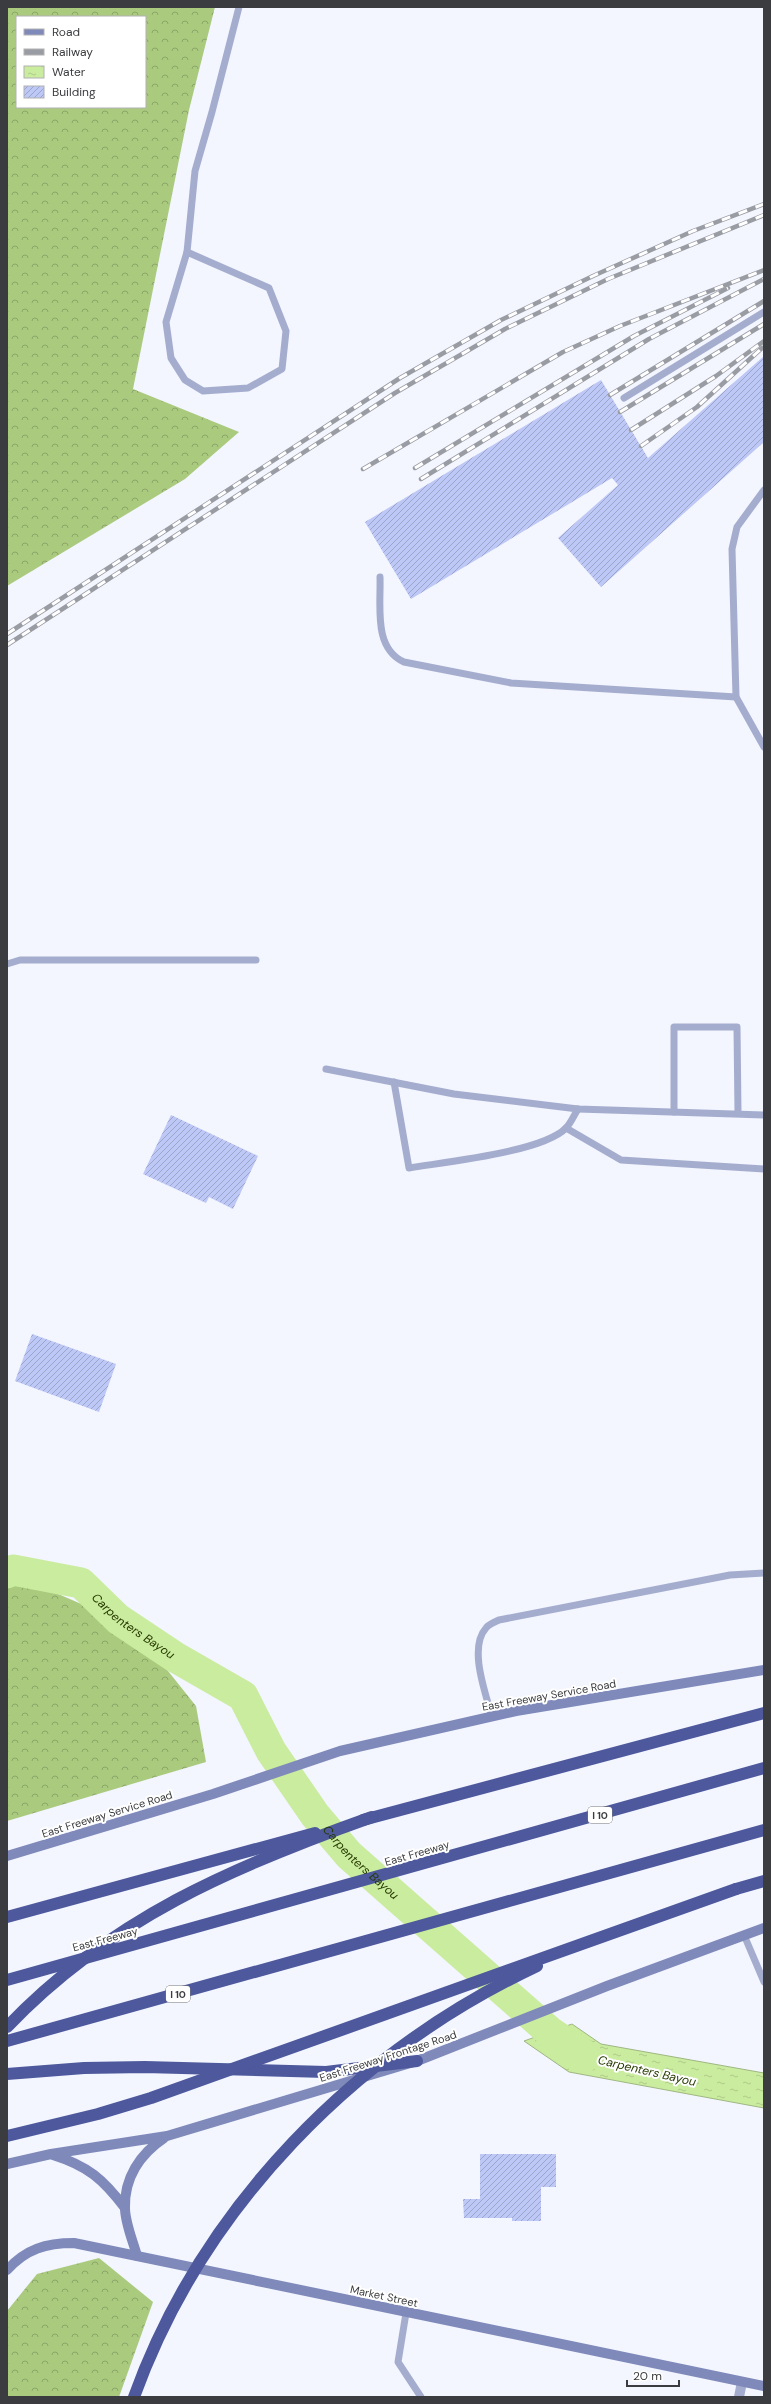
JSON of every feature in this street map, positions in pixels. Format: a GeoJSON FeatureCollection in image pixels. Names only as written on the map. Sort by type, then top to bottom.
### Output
{"type":"FeatureCollection","features":[{"type":"Feature","properties":{"kind":"highway"},"geometry":{"type":"LineString","coordinates":[[7,1917],[494,1784],[764,1713]]}},
{"type":"Feature","properties":{"kind":"highway","name":"East Freeway"},"geometry":{"type":"LineString","coordinates":[[7,1980],[764,1768]]}},
{"type":"Feature","properties":{"kind":"highway"},"geometry":{"type":"LineString","coordinates":[[7,2027],[48,1988],[89,1954],[174,1900],[260,1858],[372,1817]]}},
{"type":"Feature","properties":{"kind":"highway","name":"I 10"},"geometry":{"type":"LineString","coordinates":[[7,2040],[349,1947],[764,1830]]}},
{"type":"Feature","properties":{"kind":"highway"},"geometry":{"type":"LineString","coordinates":[[7,2136],[98,2114],[164,2094],[631,1925],[764,1881]]}},
{"type":"Feature","properties":{"kind":"highway"},"geometry":{"type":"LineString","coordinates":[[134,2397],[168,2317],[204,2254],[258,2180],[311,2124],[369,2073],[414,2038],[454,2012],[534,1967],[631,1925]]}},
{"type":"Feature","properties":{"kind":"highway"},"geometry":{"type":"LineString","coordinates":[[7,2074],[84,2068],[145,2067],[326,2072],[417,2061]]}},
{"type":"Feature","properties":{"kind":"main road","name":"East Freeway Service Road"},"geometry":{"type":"LineString","coordinates":[[7,1856],[213,1794],[340,1751],[492,1717],[764,1670]]}},
{"type":"Feature","properties":{"kind":"main road","name":"East Freeway Frontage Road"},"geometry":{"type":"LineString","coordinates":[[7,2164],[51,2154],[168,2136],[417,2061],[466,2043],[607,1986],[764,1928]]}},
{"type":"Feature","properties":{"kind":"main road"},"geometry":{"type":"LineString","coordinates":[[125,2208],[132,2171],[151,2146],[168,2136]]}},
{"type":"Feature","properties":{"kind":"main road"},"geometry":{"type":"LineString","coordinates":[[51,2154],[74,2162],[98,2176],[109,2187],[125,2208],[137,2256]]}},
{"type":"Feature","properties":{"kind":"main road","name":"Market Street"},"geometry":{"type":"LineString","coordinates":[[7,2270],[29,2251],[55,2243],[74,2243],[764,2386]]}},
{"type":"Feature","properties":{"kind":"street"},"geometry":{"type":"LineString","coordinates":[[739,2397],[742,2382]]}},
{"type":"Feature","properties":{"kind":"lane"},"geometry":{"type":"LineString","coordinates":[[187,252],[269,288],[286,331],[282,369],[248,388],[203,391],[185,380],[171,358],[166,322],[187,252],[195,170],[212,112],[239,7]]}},
{"type":"Feature","properties":{"kind":"lane"},"geometry":{"type":"LineString","coordinates":[[624,398],[764,312]]}},
{"type":"Feature","properties":{"kind":"lane"},"geometry":{"type":"LineString","coordinates":[[764,490],[740,522],[732,549],[736,697],[764,747]]}},
{"type":"Feature","properties":{"kind":"lane"},"geometry":{"type":"LineString","coordinates":[[380,577],[384,641],[393,656],[404,662],[511,683],[736,697]]}},
{"type":"Feature","properties":{"kind":"lane"},"geometry":{"type":"LineString","coordinates":[[7,964],[20,960],[256,960]]}},
{"type":"Feature","properties":{"kind":"lane"},"geometry":{"type":"LineString","coordinates":[[674,1112],[674,1027],[737,1027],[738,1113]]}},
{"type":"Feature","properties":{"kind":"lane"},"geometry":{"type":"LineString","coordinates":[[326,1070],[454,1094],[578,1109],[764,1115]]}},
{"type":"Feature","properties":{"kind":"lane"},"geometry":{"type":"LineString","coordinates":[[394,1082],[409,1168],[489,1155],[546,1141],[566,1128],[578,1109]]}},
{"type":"Feature","properties":{"kind":"lane"},"geometry":{"type":"LineString","coordinates":[[566,1128],[621,1160],[764,1169]]}},
{"type":"Feature","properties":{"kind":"lane"},"geometry":{"type":"LineString","coordinates":[[492,1717],[478,1657],[479,1643],[487,1627],[499,1620],[730,1575],[764,1573]]}},
{"type":"Feature","properties":{"kind":"lane"},"geometry":{"type":"LineString","coordinates":[[744,1935],[764,1982]]}},
{"type":"Feature","properties":{"kind":"lane"},"geometry":{"type":"LineString","coordinates":[[406,2312],[398,2362],[421,2397]]}},
{"type":"Feature","properties":{"kind":"green space"},"geometry":{"type":"Polygon","coordinates":[[[7,7],[215,7],[189,110],[133,389],[239,432],[185,479],[7,586],[7,7]]]}},
{"type":"Feature","properties":{"kind":"green space"},"geometry":{"type":"Polygon","coordinates":[[[19,1577],[132,1626],[196,1706],[206,1762],[7,1821],[7,1584],[19,1577]]]}},
{"type":"Feature","properties":{"kind":"green space"},"geometry":{"type":"Polygon","coordinates":[[[99,2258],[153,2302],[119,2397],[7,2397],[7,2311],[37,2274],[99,2258]]]}},
{"type":"Feature","properties":{"kind":"water"},"geometry":{"type":"Polygon","coordinates":[[[572,2024],[601,2044],[764,2073],[764,2108],[569,2072],[524,2041],[572,2024]]]}},
{"type":"Feature","properties":{"kind":"building"},"geometry":{"type":"Polygon","coordinates":[[[764,356],[764,442],[601,587],[558,538],[618,485],[612,478],[411,599],[365,522],[601,380],[648,458],[764,356]]]}},
{"type":"Feature","properties":{"kind":"building"},"geometry":{"type":"Polygon","coordinates":[[[171,1115],[258,1156],[233,1209],[209,1197],[206,1203],[143,1174],[171,1115]]]}},
{"type":"Feature","properties":{"kind":"building"},"geometry":{"type":"Polygon","coordinates":[[[32,1334],[116,1364],[99,1412],[15,1381],[32,1334]]]}},
{"type":"Feature","properties":{"kind":"building"},"geometry":{"type":"Polygon","coordinates":[[[480,2154],[556,2154],[556,2187],[541,2187],[541,2221],[512,2221],[512,2218],[464,2218],[463,2199],[480,2199],[480,2154]]]}},
{"type":"Feature","properties":{"kind":"waterway","name":"Carpenters Bayou"},"geometry":{"type":"LineString","coordinates":[[7,1573],[13,1570],[81,1583],[118,1619],[175,1657],[243,1696],[271,1751],[315,1815],[349,1855],[549,2031],[586,2056]]}},
{"type":"Feature","properties":{"kind":"railway"},"geometry":{"type":"LineString","coordinates":[[7,634],[400,378],[501,320],[593,276],[693,231],[764,204]]}},
{"type":"Feature","properties":{"kind":"railway"},"geometry":{"type":"LineString","coordinates":[[7,645],[395,393],[505,329],[608,279],[764,215]]}},
{"type":"Feature","properties":{"kind":"railway"},"geometry":{"type":"LineString","coordinates":[[363,469],[563,352],[620,326],[764,270]]}},
{"type":"Feature","properties":{"kind":"railway"},"geometry":{"type":"LineString","coordinates":[[421,479],[649,339],[764,279]]}},
{"type":"Feature","properties":{"kind":"railway"},"geometry":{"type":"LineString","coordinates":[[415,468],[634,336],[728,288]]}},
{"type":"Feature","properties":{"kind":"railway"},"geometry":{"type":"LineString","coordinates":[[610,395],[764,301]]}},
{"type":"Feature","properties":{"kind":"railway"},"geometry":{"type":"LineString","coordinates":[[620,412],[764,324]]}},
{"type":"Feature","properties":{"kind":"railway"},"geometry":{"type":"LineString","coordinates":[[631,430],[716,376],[764,341]]}},
{"type":"Feature","properties":{"kind":"railway"},"geometry":{"type":"LineString","coordinates":[[641,446],[697,407],[762,348]]}}]}
